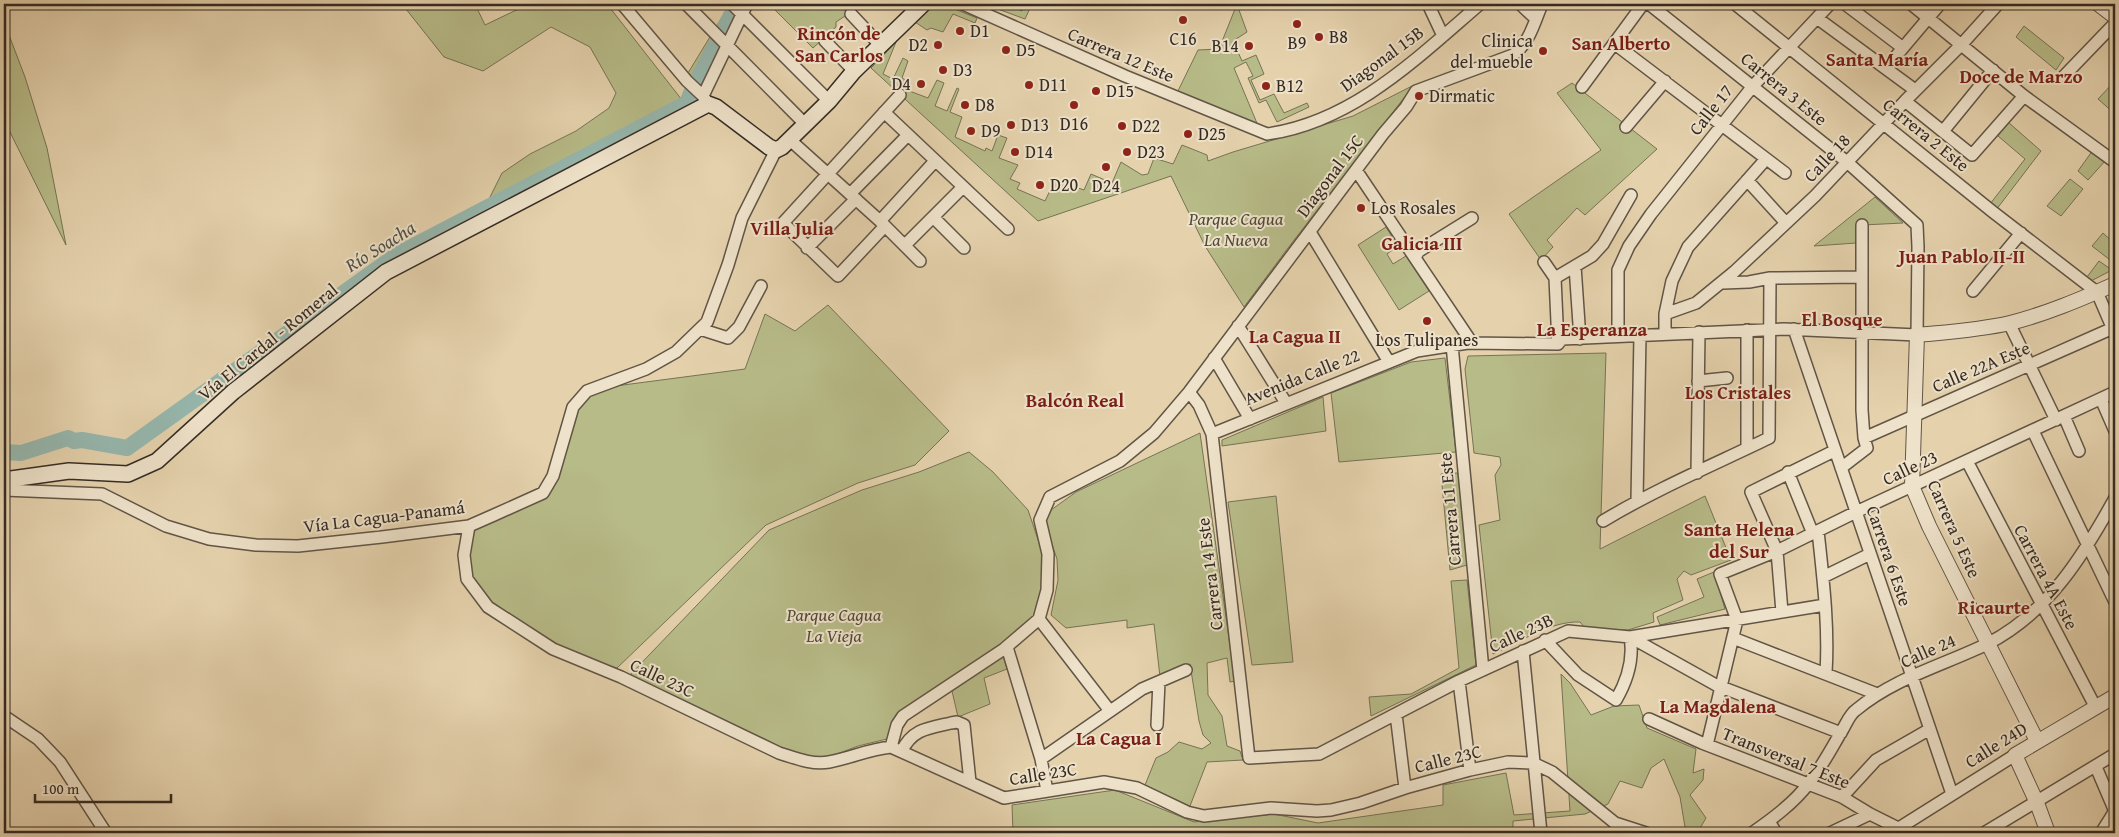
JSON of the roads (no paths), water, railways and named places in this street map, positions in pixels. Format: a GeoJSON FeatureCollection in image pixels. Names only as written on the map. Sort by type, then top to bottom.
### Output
{"type":"FeatureCollection","features":[{"type":"Feature","properties":{"kind":"main road"},"geometry":{"type":"LineString","coordinates":[[703,98],[776,150],[782,147],[829,101],[854,71],[881,46],[917,6]]}},
{"type":"Feature","properties":{"kind":"main road","name":"Vía El Cardal - Romeral"},"geometry":{"type":"LineString","coordinates":[[4,480],[69,471],[128,474],[157,461],[233,392],[386,272],[703,98]]}},
{"type":"Feature","properties":{"kind":"street"},"geometry":{"type":"LineString","coordinates":[[622,4],[703,98]]}},
{"type":"Feature","properties":{"kind":"street"},"geometry":{"type":"LineString","coordinates":[[686,4],[805,124]]}},
{"type":"Feature","properties":{"kind":"street","name":"Carrera 12 Este"},"geometry":{"type":"LineString","coordinates":[[963,4],[1125,76],[1267,134]]}},
{"type":"Feature","properties":{"kind":"street"},"geometry":{"type":"LineString","coordinates":[[1428,4],[1443,36]]}},
{"type":"Feature","properties":{"kind":"street","name":"Diagonal 15B"},"geometry":{"type":"LineString","coordinates":[[1267,134],[1290,130],[1344,109],[1370,94],[1408,67],[1480,4]]}},
{"type":"Feature","properties":{"kind":"street"},"geometry":{"type":"LineString","coordinates":[[1520,4],[1536,19]]}},
{"type":"Feature","properties":{"kind":"street","name":"Diagonal 15C"},"geometry":{"type":"LineString","coordinates":[[1039,619],[1047,590],[1048,554],[1040,520],[1050,497],[1120,460],[1154,432],[1189,392],[1356,170],[1406,107],[1416,91],[1513,56],[1529,39],[1542,4]]}},
{"type":"Feature","properties":{"kind":"street"},"geometry":{"type":"LineString","coordinates":[[1582,87],[1643,4]]}},
{"type":"Feature","properties":{"kind":"street","name":"Carrera 3 Este"},"geometry":{"type":"LineString","coordinates":[[1649,4],[1847,162],[1916,225]]}},
{"type":"Feature","properties":{"kind":"street","name":"Carrera 2 Este"},"geometry":{"type":"LineString","coordinates":[[1735,4],[2097,292]]}},
{"type":"Feature","properties":{"kind":"street","name":"Calle 17"},"geometry":{"type":"LineString","coordinates":[[1618,336],[1618,270],[1629,246],[1753,86],[1830,4]]}},
{"type":"Feature","properties":{"kind":"street"},"geometry":{"type":"LineString","coordinates":[[1845,4],[1903,48]]}},
{"type":"Feature","properties":{"kind":"street"},"geometry":{"type":"LineString","coordinates":[[1911,4],[2024,96],[2115,162]]}},
{"type":"Feature","properties":{"kind":"street"},"geometry":{"type":"LineString","coordinates":[[1886,68],[1940,4]]}},
{"type":"Feature","properties":{"kind":"street","name":"Calle 18"},"geometry":{"type":"LineString","coordinates":[[1665,314],[1696,303],[1723,282],[1847,162],[1962,44],[1998,4]]}},
{"type":"Feature","properties":{"kind":"street"},"geometry":{"type":"LineString","coordinates":[[703,98],[722,40],[740,8],[829,101]]}},
{"type":"Feature","properties":{"kind":"street"},"geometry":{"type":"LineString","coordinates":[[2064,76],[2110,12]]}},
{"type":"Feature","properties":{"kind":"street"},"geometry":{"type":"LineString","coordinates":[[851,14],[881,46]]}},
{"type":"Feature","properties":{"kind":"street"},"geometry":{"type":"LineString","coordinates":[[1817,18],[1916,90]]}},
{"type":"Feature","properties":{"kind":"street"},"geometry":{"type":"LineString","coordinates":[[825,41],[854,71]]}},
{"type":"Feature","properties":{"kind":"street"},"geometry":{"type":"LineString","coordinates":[[1615,44],[1785,174]]}},
{"type":"Feature","properties":{"kind":"street"},"geometry":{"type":"LineString","coordinates":[[1944,130],[1993,70]]}},
{"type":"Feature","properties":{"kind":"street"},"geometry":{"type":"LineString","coordinates":[[1626,127],[1665,81]]}},
{"type":"Feature","properties":{"kind":"street"},"geometry":{"type":"LineString","coordinates":[[900,95],[782,223],[838,276],[935,161]]}},
{"type":"Feature","properties":{"kind":"street"},"geometry":{"type":"LineString","coordinates":[[1905,101],[1944,130],[1972,155],[2024,96]]}},
{"type":"Feature","properties":{"kind":"street"},"geometry":{"type":"LineString","coordinates":[[884,112],[1008,229]]}},
{"type":"Feature","properties":{"kind":"street"},"geometry":{"type":"LineString","coordinates":[[807,248],[908,135]]}},
{"type":"Feature","properties":{"kind":"street"},"geometry":{"type":"LineString","coordinates":[[789,139],[920,261]]}},
{"type":"Feature","properties":{"kind":"street","name":"Vía La Cagua-Panamá"},"geometry":{"type":"LineString","coordinates":[[4,490],[102,494],[166,526],[209,540],[256,545],[298,546],[469,526],[543,493],[553,476],[573,407],[587,391],[646,369],[676,352],[707,322],[728,265],[742,218],[776,150]]}},
{"type":"Feature","properties":{"kind":"street"},"geometry":{"type":"LineString","coordinates":[[1665,334],[1665,314],[1672,281],[1688,247],[1766,159]]}},
{"type":"Feature","properties":{"kind":"street"},"geometry":{"type":"LineString","coordinates":[[1356,170],[1472,343]]}},
{"type":"Feature","properties":{"kind":"street"},"geometry":{"type":"LineString","coordinates":[[1747,180],[1786,223]]}},
{"type":"Feature","properties":{"kind":"street"},"geometry":{"type":"LineString","coordinates":[[905,245],[963,187]]}},
{"type":"Feature","properties":{"kind":"street"},"geometry":{"type":"LineString","coordinates":[[1555,278],[1592,256],[1603,244],[1631,195]]}},
{"type":"Feature","properties":{"kind":"street"},"geometry":{"type":"LineString","coordinates":[[932,217],[964,248]]}},
{"type":"Feature","properties":{"kind":"street"},"geometry":{"type":"LineString","coordinates":[[1415,257],[1419,251],[1472,218]]}},
{"type":"Feature","properties":{"kind":"street"},"geometry":{"type":"LineString","coordinates":[[1862,225],[1865,443]]}},
{"type":"Feature","properties":{"kind":"street","name":"Carrera 5 Este"},"geometry":{"type":"LineString","coordinates":[[1916,225],[1918,247],[1918,334],[1912,486],[2037,741]]}},
{"type":"Feature","properties":{"kind":"street"},"geometry":{"type":"LineString","coordinates":[[1310,232],[1389,362]]}},
{"type":"Feature","properties":{"kind":"street"},"geometry":{"type":"LineString","coordinates":[[1973,292],[2021,233]]}},
{"type":"Feature","properties":{"kind":"street"},"geometry":{"type":"LineString","coordinates":[[1544,262],[1555,278],[1558,344]]}},
{"type":"Feature","properties":{"kind":"street"},"geometry":{"type":"LineString","coordinates":[[1575,266],[1580,339]]}},
{"type":"Feature","properties":{"kind":"street"},"geometry":{"type":"LineString","coordinates":[[1723,282],[1749,282],[1770,278],[1862,277]]}},
{"type":"Feature","properties":{"kind":"street"},"geometry":{"type":"LineString","coordinates":[[1603,521],[1636,500],[1768,438],[1770,278]]}},
{"type":"Feature","properties":{"kind":"street","name":"Avenida Calle 22"},"geometry":{"type":"LineString","coordinates":[[1212,434],[1417,351],[1452,345],[1472,343],[1558,344],[1562,340],[1618,336],[1768,329],[1918,334],[1956,331],[2009,323],[2055,309],[2115,284]]}},
{"type":"Feature","properties":{"kind":"street"},"geometry":{"type":"LineString","coordinates":[[700,329],[728,338],[739,327],[761,286]]}},
{"type":"Feature","properties":{"kind":"street"},"geometry":{"type":"LineString","coordinates":[[2097,292],[2114,331]]}},
{"type":"Feature","properties":{"kind":"street"},"geometry":{"type":"LineString","coordinates":[[2009,323],[2030,365],[2079,451]]}},
{"type":"Feature","properties":{"kind":"street"},"geometry":{"type":"LineString","coordinates":[[1238,326],[1286,403]]}},
{"type":"Feature","properties":{"kind":"street","name":"Carrera 6 Este"},"geometry":{"type":"LineString","coordinates":[[1794,329],[1952,794]]}},
{"type":"Feature","properties":{"kind":"street"},"geometry":{"type":"LineString","coordinates":[[1747,330],[1747,448]]}},
{"type":"Feature","properties":{"kind":"street","name":"Calle 22A Este"},"geometry":{"type":"LineString","coordinates":[[1841,468],[1865,443],[1914,414],[2114,331]]}},
{"type":"Feature","properties":{"kind":"street"},"geometry":{"type":"LineString","coordinates":[[1697,473],[1699,332]]}},
{"type":"Feature","properties":{"kind":"street"},"geometry":{"type":"LineString","coordinates":[[1636,500],[1640,335]]}},
{"type":"Feature","properties":{"kind":"street","name":"Carrera 11 Este"},"geometry":{"type":"LineString","coordinates":[[1452,345],[1483,670]]}},
{"type":"Feature","properties":{"kind":"street"},"geometry":{"type":"LineString","coordinates":[[1214,358],[1250,419]]}},
{"type":"Feature","properties":{"kind":"street"},"geometry":{"type":"LineString","coordinates":[[1698,381],[1727,378]]}},
{"type":"Feature","properties":{"kind":"street","name":"Carrera 14 Este"},"geometry":{"type":"LineString","coordinates":[[1189,392],[1199,405],[1212,434],[1249,758]]}},
{"type":"Feature","properties":{"kind":"street","name":"Calle 23"},"geometry":{"type":"LineString","coordinates":[[1737,620],[1720,574],[1777,551],[1856,512],[2115,392]]}},
{"type":"Feature","properties":{"kind":"street"},"geometry":{"type":"LineString","coordinates":[[2101,399],[2115,431]]}},
{"type":"Feature","properties":{"kind":"street"},"geometry":{"type":"LineString","coordinates":[[2032,431],[2115,602]]}},
{"type":"Feature","properties":{"kind":"street"},"geometry":{"type":"LineString","coordinates":[[1782,612],[1777,551],[1751,492],[1788,472],[1834,451]]}},
{"type":"Feature","properties":{"kind":"street","name":"Carrera 4A Este"},"geometry":{"type":"LineString","coordinates":[[1967,461],[2041,606],[2096,708]]}},
{"type":"Feature","properties":{"kind":"street"},"geometry":{"type":"LineString","coordinates":[[1788,472],[1815,533],[1823,577],[1828,651],[1826,673]]}},
{"type":"Feature","properties":{"kind":"street","name":"Calle 24"},"geometry":{"type":"LineString","coordinates":[[1752,833],[1769,821],[1809,784],[1854,712],[1877,694],[1913,676],[1988,644],[2018,626],[2041,606],[2088,546],[2115,498]]}},
{"type":"Feature","properties":{"kind":"street","name":"Calle 23C"},"geometry":{"type":"LineString","coordinates":[[469,526],[464,555],[467,578],[488,607],[554,649],[621,677],[779,752],[805,761],[828,762],[872,749],[897,749],[1004,798],[1104,782],[1118,783],[1137,788],[1187,812],[1204,816],[1271,808],[1331,810],[1361,803],[1470,770],[1508,762],[1533,764],[1552,772],[1612,828],[1645,833]]}},
{"type":"Feature","properties":{"kind":"street"},"geometry":{"type":"LineString","coordinates":[[1823,577],[1870,554]]}},
{"type":"Feature","properties":{"kind":"street","name":"Calle 23B"},"geometry":{"type":"LineString","coordinates":[[1249,758],[1319,754],[1459,681],[1568,631],[1630,637],[1825,605]]}},
{"type":"Feature","properties":{"kind":"street"},"geometry":{"type":"LineString","coordinates":[[897,749],[897,725],[903,716],[1007,647],[1039,619],[1110,711]]}},
{"type":"Feature","properties":{"kind":"street"},"geometry":{"type":"LineString","coordinates":[[1707,745],[1737,620]]}},
{"type":"Feature","properties":{"kind":"street"},"geometry":{"type":"LineString","coordinates":[[1630,637],[1721,687],[1841,733]]}},
{"type":"Feature","properties":{"kind":"street"},"geometry":{"type":"LineString","coordinates":[[1545,640],[1578,675],[1616,700],[1624,688],[1633,652],[1630,637]]}},
{"type":"Feature","properties":{"kind":"street"},"geometry":{"type":"LineString","coordinates":[[1733,638],[1877,694]]}},
{"type":"Feature","properties":{"kind":"street"},"geometry":{"type":"LineString","coordinates":[[1007,647],[1041,759],[1047,791]]}},
{"type":"Feature","properties":{"kind":"street"},"geometry":{"type":"LineString","coordinates":[[1523,651],[1541,833]]}},
{"type":"Feature","properties":{"kind":"street"},"geometry":{"type":"LineString","coordinates":[[1041,759],[1142,689],[1186,670]]}},
{"type":"Feature","properties":{"kind":"street"},"geometry":{"type":"LineString","coordinates":[[1459,681],[1470,770]]}},
{"type":"Feature","properties":{"kind":"street"},"geometry":{"type":"LineString","coordinates":[[1157,725],[1159,682]]}},
{"type":"Feature","properties":{"kind":"street","name":"Calle 24D"},"geometry":{"type":"LineString","coordinates":[[1903,831],[1952,794],[2037,741],[2115,696]]}},
{"type":"Feature","properties":{"kind":"street"},"geometry":{"type":"LineString","coordinates":[[1396,714],[1406,788]]}},
{"type":"Feature","properties":{"kind":"street"},"geometry":{"type":"LineString","coordinates":[[4,716],[38,739],[60,762],[106,833]]}},
{"type":"Feature","properties":{"kind":"street","name":"Transversal 7 Este"},"geometry":{"type":"LineString","coordinates":[[1649,719],[1707,745],[1842,797],[1903,831]]}},
{"type":"Feature","properties":{"kind":"street"},"geometry":{"type":"LineString","coordinates":[[897,749],[909,738],[921,731],[956,722],[964,725],[970,782]]}},
{"type":"Feature","properties":{"kind":"street"},"geometry":{"type":"LineString","coordinates":[[1842,797],[1876,760],[1930,729]]}},
{"type":"Feature","properties":{"kind":"street"},"geometry":{"type":"LineString","coordinates":[[2015,755],[2037,802],[2048,833]]}},
{"type":"Feature","properties":{"kind":"street"},"geometry":{"type":"LineString","coordinates":[[1984,833],[2115,755]]}},
{"type":"Feature","properties":{"kind":"street"},"geometry":{"type":"LineString","coordinates":[[2096,767],[2114,810],[2101,833]]}},
{"type":"Feature","properties":{"kind":"street"},"geometry":{"type":"LineString","coordinates":[[1830,833],[1870,814]]}},
{"type":"Feature","properties":{"kind":"street"},"geometry":{"type":"LineString","coordinates":[[1769,821],[1776,833]]}},
{"type":"Feature","properties":{"kind":"waterway","name":"Río Soacha"},"geometry":{"type":"LineString","coordinates":[[4,452],[21,453],[68,438],[74,441],[82,440],[127,448],[398,254],[687,103],[737,4]]}},
{"type":"Feature","properties":{"kind":"place","name":"C16"},"geometry":{"type":"Point","coordinates":[1183,20]}},
{"type":"Feature","properties":{"kind":"place","name":"B9"},"geometry":{"type":"Point","coordinates":[1297,24]}},
{"type":"Feature","properties":{"kind":"place","name":"D1"},"geometry":{"type":"Point","coordinates":[960,31]}},
{"type":"Feature","properties":{"kind":"place","name":"B8"},"geometry":{"type":"Point","coordinates":[1319,37]}},
{"type":"Feature","properties":{"kind":"place","name":"D2"},"geometry":{"type":"Point","coordinates":[938,45]}},
{"type":"Feature","properties":{"kind":"place","name":"B14"},"geometry":{"type":"Point","coordinates":[1249,46]}},
{"type":"Feature","properties":{"kind":"place","name":"D5"},"geometry":{"type":"Point","coordinates":[1006,50]}},
{"type":"Feature","properties":{"kind":"place","name":"Clinica del mueble"},"geometry":{"type":"Point","coordinates":[1543,51]}},
{"type":"Feature","properties":{"kind":"place","name":"D3"},"geometry":{"type":"Point","coordinates":[943,70]}},
{"type":"Feature","properties":{"kind":"place","name":"D4"},"geometry":{"type":"Point","coordinates":[921,84]}},
{"type":"Feature","properties":{"kind":"place","name":"D11"},"geometry":{"type":"Point","coordinates":[1029,85]}},
{"type":"Feature","properties":{"kind":"place","name":"B12"},"geometry":{"type":"Point","coordinates":[1266,86]}},
{"type":"Feature","properties":{"kind":"place","name":"D15"},"geometry":{"type":"Point","coordinates":[1096,91]}},
{"type":"Feature","properties":{"kind":"place","name":"Dirmatic"},"geometry":{"type":"Point","coordinates":[1419,96]}},
{"type":"Feature","properties":{"kind":"place","name":"D8"},"geometry":{"type":"Point","coordinates":[965,105]}},
{"type":"Feature","properties":{"kind":"place","name":"D16"},"geometry":{"type":"Point","coordinates":[1074,105]}},
{"type":"Feature","properties":{"kind":"place","name":"D13"},"geometry":{"type":"Point","coordinates":[1011,125]}},
{"type":"Feature","properties":{"kind":"place","name":"D22"},"geometry":{"type":"Point","coordinates":[1122,126]}},
{"type":"Feature","properties":{"kind":"place","name":"D9"},"geometry":{"type":"Point","coordinates":[971,131]}},
{"type":"Feature","properties":{"kind":"place","name":"D25"},"geometry":{"type":"Point","coordinates":[1188,134]}},
{"type":"Feature","properties":{"kind":"place","name":"D14"},"geometry":{"type":"Point","coordinates":[1015,152]}},
{"type":"Feature","properties":{"kind":"place","name":"D23"},"geometry":{"type":"Point","coordinates":[1127,152]}},
{"type":"Feature","properties":{"kind":"place","name":"D24"},"geometry":{"type":"Point","coordinates":[1106,167]}},
{"type":"Feature","properties":{"kind":"place","name":"D20"},"geometry":{"type":"Point","coordinates":[1040,185]}},
{"type":"Feature","properties":{"kind":"place","name":"Los Rosales"},"geometry":{"type":"Point","coordinates":[1361,208]}},
{"type":"Feature","properties":{"kind":"place","name":"Los Tulipanes"},"geometry":{"type":"Point","coordinates":[1427,321]}},
{"type":"Feature","properties":{"kind":"district","name":"San Alberto"},"geometry":{"type":"Point","coordinates":[1621,43]}},
{"type":"Feature","properties":{"kind":"district","name":"Rincón de San Carlos"},"geometry":{"type":"Point","coordinates":[839,44]}},
{"type":"Feature","properties":{"kind":"district","name":"Santa María"},"geometry":{"type":"Point","coordinates":[1877,59]}},
{"type":"Feature","properties":{"kind":"district","name":"Doce de Marzo"},"geometry":{"type":"Point","coordinates":[2021,76]}},
{"type":"Feature","properties":{"kind":"district","name":"Villa Julia"},"geometry":{"type":"Point","coordinates":[792,228]}},
{"type":"Feature","properties":{"kind":"district","name":"Galicia III"},"geometry":{"type":"Point","coordinates":[1422,243]}},
{"type":"Feature","properties":{"kind":"district","name":"Juan Pablo II-II"},"geometry":{"type":"Point","coordinates":[1962,256]}},
{"type":"Feature","properties":{"kind":"district","name":"El Bosque"},"geometry":{"type":"Point","coordinates":[1842,319]}},
{"type":"Feature","properties":{"kind":"district","name":"La Esperanza"},"geometry":{"type":"Point","coordinates":[1592,329]}},
{"type":"Feature","properties":{"kind":"district","name":"La Cagua II"},"geometry":{"type":"Point","coordinates":[1295,336]}},
{"type":"Feature","properties":{"kind":"district","name":"Los Cristales"},"geometry":{"type":"Point","coordinates":[1738,392]}},
{"type":"Feature","properties":{"kind":"district","name":"Balcón Real"},"geometry":{"type":"Point","coordinates":[1075,400]}},
{"type":"Feature","properties":{"kind":"district","name":"Santa Helena del Sur"},"geometry":{"type":"Point","coordinates":[1739,540]}},
{"type":"Feature","properties":{"kind":"district","name":"Ricaurte"},"geometry":{"type":"Point","coordinates":[1994,607]}},
{"type":"Feature","properties":{"kind":"district","name":"La Magdalena"},"geometry":{"type":"Point","coordinates":[1718,706]}},
{"type":"Feature","properties":{"kind":"district","name":"La Cagua I"},"geometry":{"type":"Point","coordinates":[1119,738]}},
{"type":"Feature","properties":{"kind":"park label","name":"Parque Cagua La Nueva"},"geometry":{"type":"Point","coordinates":[1236,229]}},
{"type":"Feature","properties":{"kind":"park label","name":"Parque Cagua La Vieja"},"geometry":{"type":"Point","coordinates":[834,625]}}]}
